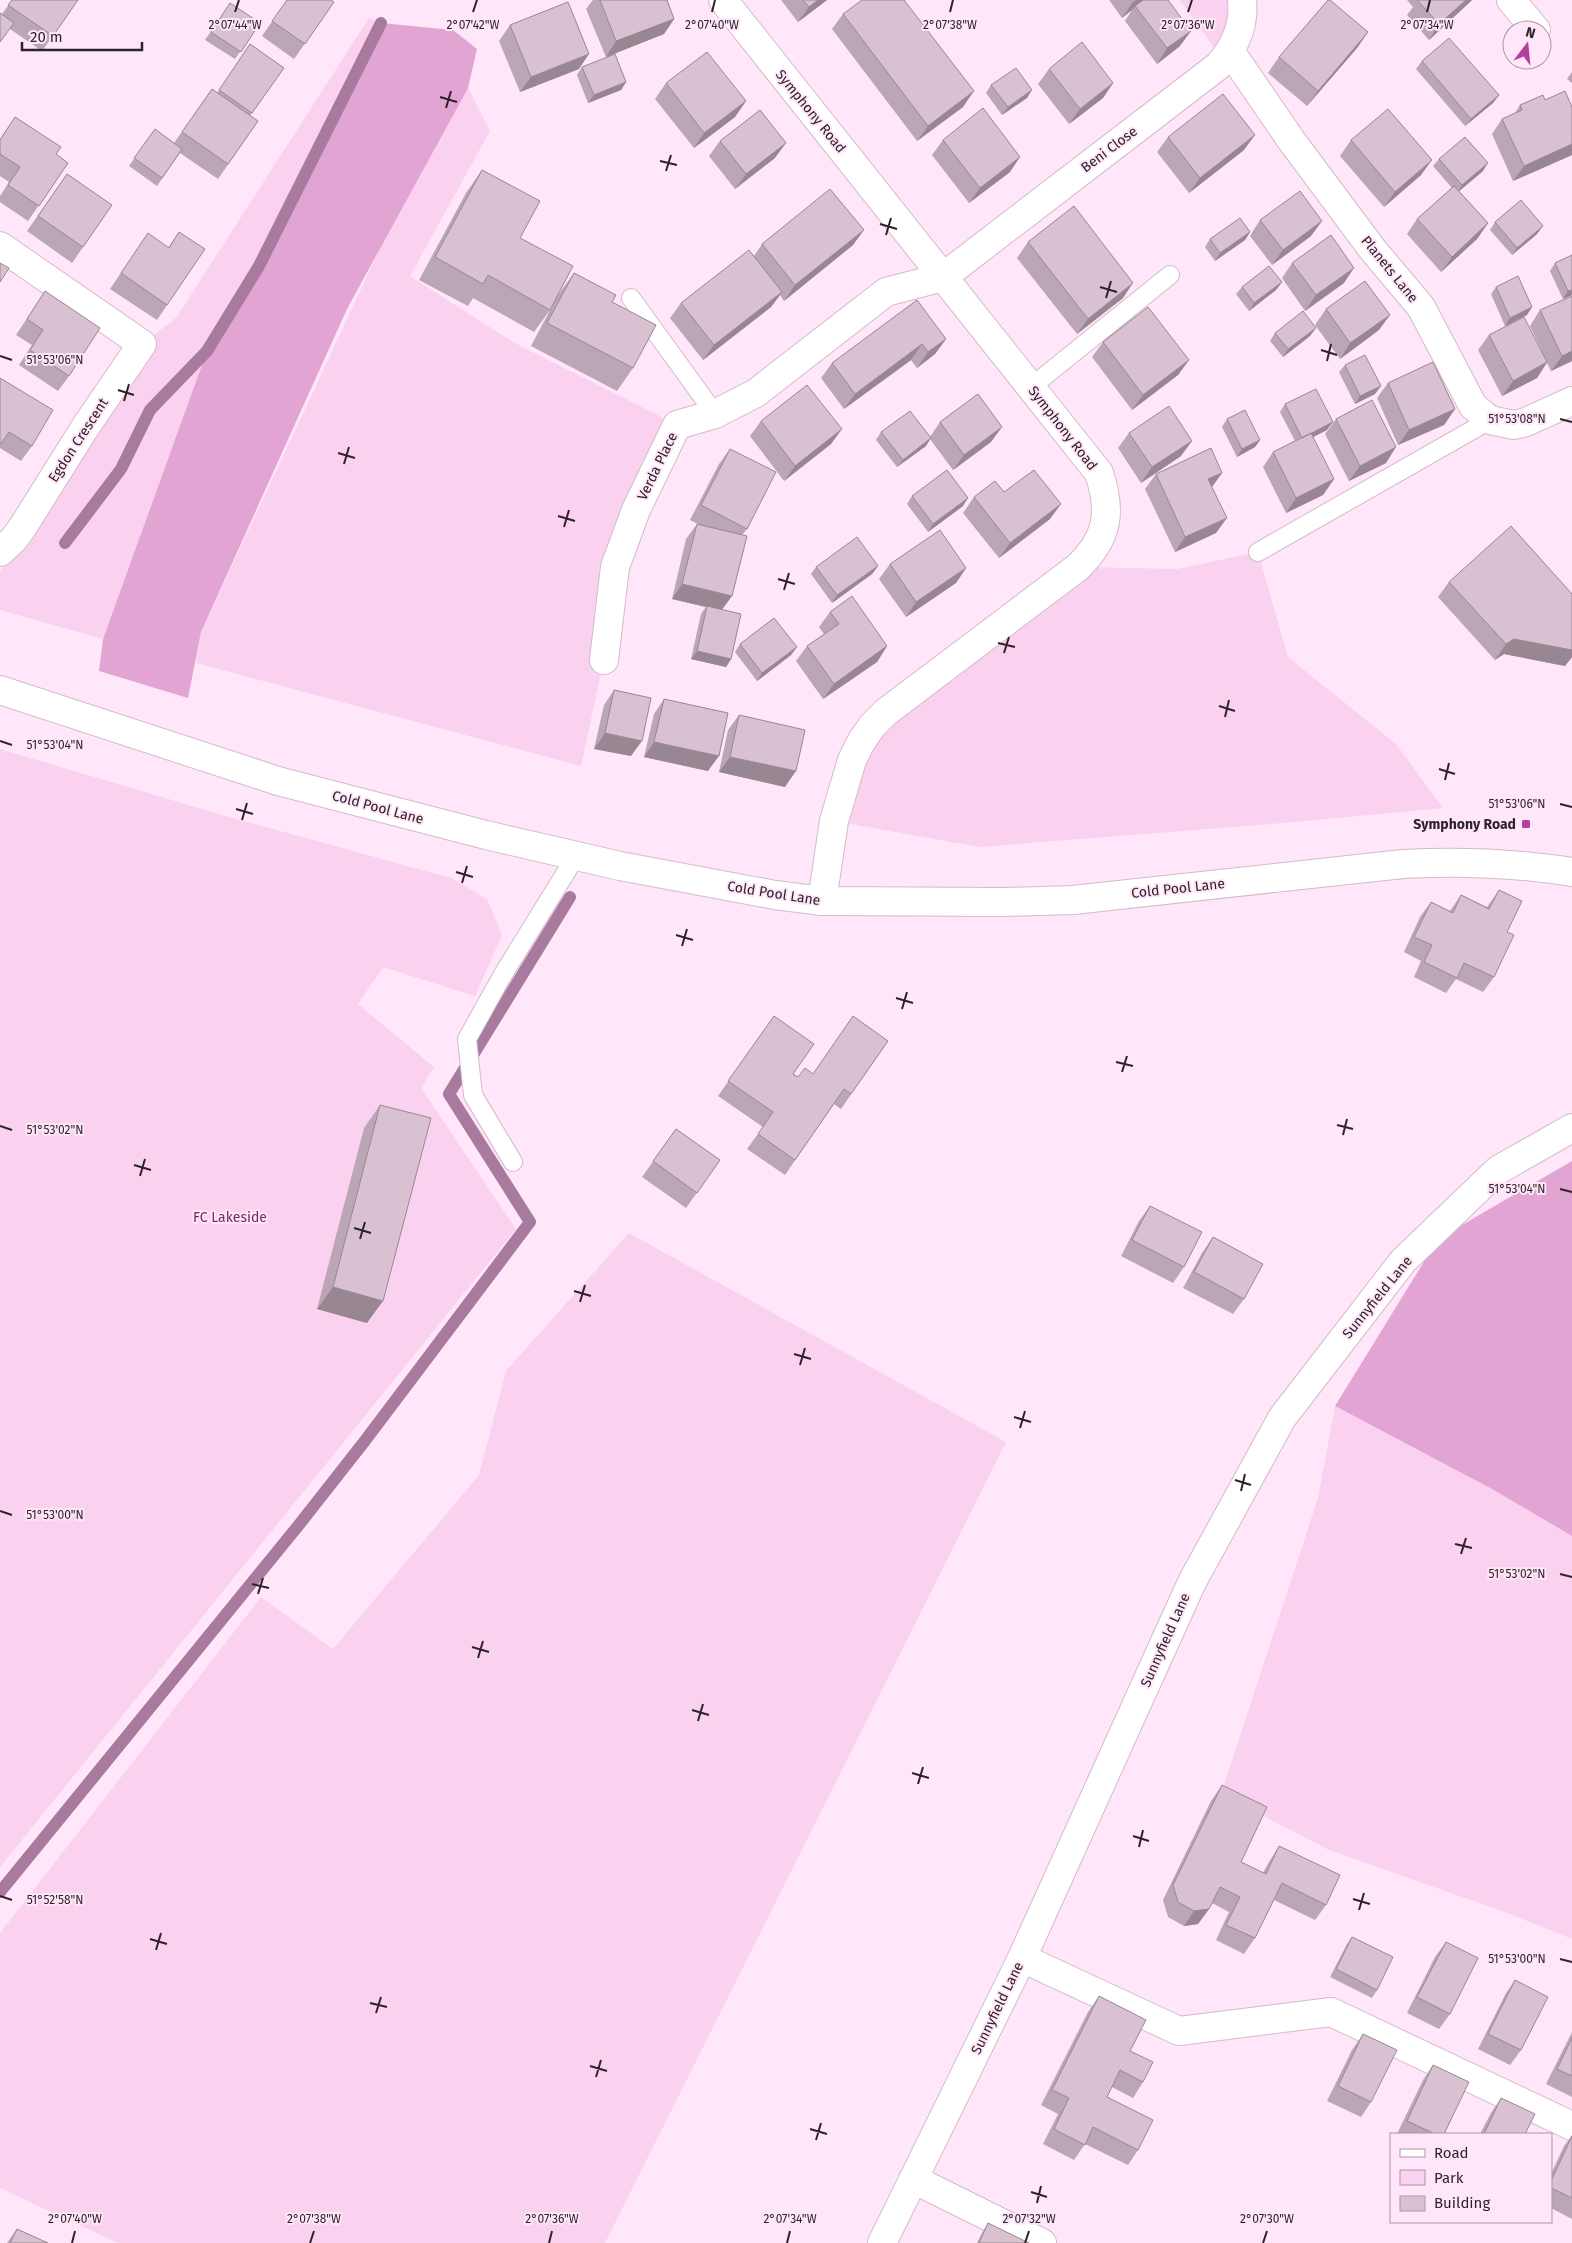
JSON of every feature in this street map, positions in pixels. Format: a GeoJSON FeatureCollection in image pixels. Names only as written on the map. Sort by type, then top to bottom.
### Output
{"type":"FeatureCollection","features":[{"type":"Feature","properties":{"kind":"street","name":"Symphony Road"},"geometry":{"type":"LineString","coordinates":[[723,0],[1099,473],[1105,492],[1107,511],[1104,530],[1098,544],[1078,567],[886,712],[860,742],[852,760],[834,821],[822,901]]}},
{"type":"Feature","properties":{"kind":"street"},"geometry":{"type":"LineString","coordinates":[[1511,0],[1528,20]]}},
{"type":"Feature","properties":{"kind":"street","name":"Beni Close"},"geometry":{"type":"LineString","coordinates":[[943,277],[1218,66],[1230,52],[1239,34],[1245,1]]}},
{"type":"Feature","properties":{"kind":"street","name":"Planets Lane"},"geometry":{"type":"LineString","coordinates":[[1230,52],[1291,140],[1373,250],[1421,307],[1473,406],[1490,420]]}},
{"type":"Feature","properties":{"kind":"street","name":"Egdon Crescent"},"geometry":{"type":"LineString","coordinates":[[0,246],[142,344],[86,426],[22,528],[0,552]]}},
{"type":"Feature","properties":{"kind":"street","name":"Verda Place"},"geometry":{"type":"LineString","coordinates":[[604,660],[615,567],[636,510],[677,425],[715,414],[756,393],[886,292],[943,277]]}},
{"type":"Feature","properties":{"kind":"street"},"geometry":{"type":"LineString","coordinates":[[1490,420],[1502,424],[1520,424],[1572,401]]}},
{"type":"Feature","properties":{"kind":"street","name":"Cold Pool Lane"},"geometry":{"type":"LineString","coordinates":[[0,690],[278,781],[486,835],[576,856],[765,893],[822,901],[1004,902],[1073,900],[1403,864],[1457,862],[1512,864],[1572,872]]}},
{"type":"Feature","properties":{"kind":"street","name":"Sunnyfield Lane"},"geometry":{"type":"LineString","coordinates":[[882,2243],[1022,1958],[1192,1582],[1282,1418],[1403,1261],[1498,1170],[1572,1128]]}},
{"type":"Feature","properties":{"kind":"street"},"geometry":{"type":"LineString","coordinates":[[1022,1958],[1179,2031],[1331,2012],[1572,2126]]}},
{"type":"Feature","properties":{"kind":"street"},"geometry":{"type":"LineString","coordinates":[[913,2180],[1042,2243]]}},
{"type":"Feature","properties":{"kind":"lane"},"geometry":{"type":"LineString","coordinates":[[1031,387],[1170,276]]}},
{"type":"Feature","properties":{"kind":"lane"},"geometry":{"type":"LineString","coordinates":[[631,298],[715,414]]}},
{"type":"Feature","properties":{"kind":"lane"},"geometry":{"type":"LineString","coordinates":[[1258,552],[1490,420]]}},
{"type":"Feature","properties":{"kind":"lane"},"geometry":{"type":"LineString","coordinates":[[513,1162],[473,1096],[467,1039],[502,976],[576,856]]}},
{"type":"Feature","properties":{"kind":"green space"},"geometry":{"type":"Polygon","coordinates":[[[1180,0],[1231,0],[1226,28],[1215,49],[1180,0]]]}},
{"type":"Feature","properties":{"kind":"green space"},"geometry":{"type":"Polygon","coordinates":[[[369,18],[381,23],[269,243],[207,351],[103,639],[0,610],[0,573],[22,528],[142,344],[176,318],[369,18]]]}},
{"type":"Feature","properties":{"kind":"green space"},"geometry":{"type":"Polygon","coordinates":[[[468,88],[490,131],[410,276],[511,341],[677,425],[636,510],[581,766],[196,663],[201,632],[410,184],[468,88]]]}},
{"type":"Feature","properties":{"kind":"green space"},"geometry":{"type":"Polygon","coordinates":[[[1258,552],[1288,657],[1396,744],[1443,808],[1284,823],[979,847],[834,821],[861,742],[1078,567],[1177,569],[1258,552]]]}},
{"type":"Feature","properties":{"kind":"green space","name":"FC Lakeside"},"geometry":{"type":"Polygon","coordinates":[[[0,749],[229,817],[451,878],[487,899],[502,935],[475,996],[383,967],[358,1004],[434,1067],[421,1088],[516,1229],[0,1867],[0,749]]]}},
{"type":"Feature","properties":{"kind":"green space"},"geometry":{"type":"Polygon","coordinates":[[[629,1233],[1006,1442],[605,2243],[118,2243],[0,2188],[0,1933],[261,1597],[333,1649],[479,1475],[506,1371],[629,1233]]]}},
{"type":"Feature","properties":{"kind":"green space"},"geometry":{"type":"Polygon","coordinates":[[[1335,1406],[1492,1489],[1572,1536],[1572,1939],[1502,1911],[1329,1850],[1221,1794],[1318,1498],[1335,1406]]]}},
{"type":"Feature","properties":{"kind":"shaded area"},"geometry":{"type":"Polygon","coordinates":[[[381,23],[453,30],[477,49],[468,88],[347,309],[201,632],[188,698],[99,671],[103,639],[207,351],[259,266],[381,23]]]}},
{"type":"Feature","properties":{"kind":"shaded area"},"geometry":{"type":"Polygon","coordinates":[[[1572,1161],[1572,1536],[1492,1489],[1335,1406],[1438,1239],[1572,1161]]]}},
{"type":"Feature","properties":{"kind":"building"},"geometry":{"type":"Polygon","coordinates":[[[12,0],[78,0],[53,36],[8,5],[12,0]]]}},
{"type":"Feature","properties":{"kind":"building"},"geometry":{"type":"Polygon","coordinates":[[[287,0],[331,0],[334,2],[305,44],[272,21],[287,0]]]}},
{"type":"Feature","properties":{"kind":"building"},"geometry":{"type":"Polygon","coordinates":[[[600,0],[667,0],[674,19],[616,41],[600,0]]]}},
{"type":"Feature","properties":{"kind":"building"},"geometry":{"type":"Polygon","coordinates":[[[803,0],[818,0],[809,7],[803,0]]]}},
{"type":"Feature","properties":{"kind":"building"},"geometry":{"type":"Polygon","coordinates":[[[862,0],[904,0],[974,91],[928,126],[843,14],[862,0]]]}},
{"type":"Feature","properties":{"kind":"building"},"geometry":{"type":"Polygon","coordinates":[[[1143,0],[1168,0],[1191,31],[1167,48],[1135,6],[1143,0]]]}},
{"type":"Feature","properties":{"kind":"building"},"geometry":{"type":"Polygon","coordinates":[[[1328,0],[1368,32],[1318,91],[1279,57],[1328,0]]]}},
{"type":"Feature","properties":{"kind":"building"},"geometry":{"type":"Polygon","coordinates":[[[1417,0],[1466,0],[1439,24],[1417,0]]]}},
{"type":"Feature","properties":{"kind":"building"},"geometry":{"type":"Polygon","coordinates":[[[568,2],[589,54],[531,77],[510,25],[568,2]]]}},
{"type":"Feature","properties":{"kind":"building"},"geometry":{"type":"Polygon","coordinates":[[[230,3],[260,23],[241,52],[211,32],[230,3]]]}},
{"type":"Feature","properties":{"kind":"building"},"geometry":{"type":"Polygon","coordinates":[[[0,13],[14,23],[0,42],[0,13]]]}},
{"type":"Feature","properties":{"kind":"building"},"geometry":{"type":"Polygon","coordinates":[[[1449,38],[1499,95],[1471,119],[1422,61],[1449,38]]]}},
{"type":"Feature","properties":{"kind":"building"},"geometry":{"type":"Polygon","coordinates":[[[1082,42],[1113,83],[1080,109],[1049,69],[1082,42]]]}},
{"type":"Feature","properties":{"kind":"building"},"geometry":{"type":"Polygon","coordinates":[[[250,44],[284,68],[252,113],[219,90],[250,44]]]}},
{"type":"Feature","properties":{"kind":"building"},"geometry":{"type":"Polygon","coordinates":[[[707,52],[746,101],[704,133],[666,83],[707,52]]]}},
{"type":"Feature","properties":{"kind":"building"},"geometry":{"type":"Polygon","coordinates":[[[615,54],[626,82],[594,95],[582,67],[615,54]]]}},
{"type":"Feature","properties":{"kind":"building"},"geometry":{"type":"Polygon","coordinates":[[[1016,68],[1032,90],[1008,107],[991,85],[1016,68]]]}},
{"type":"Feature","properties":{"kind":"building"},"geometry":{"type":"Polygon","coordinates":[[[212,89],[258,121],[228,164],[182,132],[212,89]]]}},
{"type":"Feature","properties":{"kind":"building"},"geometry":{"type":"Polygon","coordinates":[[[1565,91],[1572,107],[1572,144],[1524,166],[1502,119],[1522,110],[1520,105],[1543,95],[1545,100],[1565,91]]]}},
{"type":"Feature","properties":{"kind":"building"},"geometry":{"type":"Polygon","coordinates":[[[1223,94],[1255,135],[1200,178],[1168,137],[1223,94]]]}},
{"type":"Feature","properties":{"kind":"building"},"geometry":{"type":"Polygon","coordinates":[[[983,108],[1020,157],[980,188],[943,140],[983,108]]]}},
{"type":"Feature","properties":{"kind":"building"},"geometry":{"type":"Polygon","coordinates":[[[1388,109],[1432,160],[1395,192],[1351,140],[1388,109]]]}},
{"type":"Feature","properties":{"kind":"building"},"geometry":{"type":"Polygon","coordinates":[[[760,110],[786,143],[746,174],[720,141],[760,110]]]}},
{"type":"Feature","properties":{"kind":"building"},"geometry":{"type":"Polygon","coordinates":[[[15,117],[61,147],[56,154],[68,163],[39,206],[8,185],[20,167],[0,154],[0,140],[15,117]]]}},
{"type":"Feature","properties":{"kind":"building"},"geometry":{"type":"Polygon","coordinates":[[[155,129],[182,149],[162,178],[134,158],[155,129]]]}},
{"type":"Feature","properties":{"kind":"building"},"geometry":{"type":"Polygon","coordinates":[[[1465,137],[1488,163],[1462,185],[1439,159],[1465,137]]]}},
{"type":"Feature","properties":{"kind":"building"},"geometry":{"type":"Polygon","coordinates":[[[482,170],[540,201],[520,238],[573,266],[550,310],[488,275],[483,284],[435,257],[482,170]]]}},
{"type":"Feature","properties":{"kind":"building"},"geometry":{"type":"Polygon","coordinates":[[[67,174],[112,205],[83,247],[38,216],[67,174]]]}},
{"type":"Feature","properties":{"kind":"building"},"geometry":{"type":"Polygon","coordinates":[[[1454,186],[1488,223],[1452,257],[1417,219],[1454,186]]]}},
{"type":"Feature","properties":{"kind":"building"},"geometry":{"type":"Polygon","coordinates":[[[830,189],[864,230],[795,285],[762,244],[830,189]]]}},
{"type":"Feature","properties":{"kind":"building"},"geometry":{"type":"Polygon","coordinates":[[[1300,191],[1322,221],[1283,250],[1260,220],[1300,191]]]}},
{"type":"Feature","properties":{"kind":"building"},"geometry":{"type":"Polygon","coordinates":[[[1521,200],[1543,226],[1517,248],[1495,222],[1521,200]]]}},
{"type":"Feature","properties":{"kind":"building"},"geometry":{"type":"Polygon","coordinates":[[[1074,206],[1133,283],[1088,319],[1028,242],[1074,206]]]}},
{"type":"Feature","properties":{"kind":"building"},"geometry":{"type":"Polygon","coordinates":[[[1240,218],[1250,232],[1220,253],[1210,239],[1240,218]]]}},
{"type":"Feature","properties":{"kind":"building"},"geometry":{"type":"Polygon","coordinates":[[[179,232],[205,249],[167,305],[121,273],[148,233],[169,248],[179,232]]]}},
{"type":"Feature","properties":{"kind":"building"},"geometry":{"type":"Polygon","coordinates":[[[1331,235],[1354,268],[1316,295],[1292,263],[1331,235]]]}},
{"type":"Feature","properties":{"kind":"building"},"geometry":{"type":"Polygon","coordinates":[[[749,250],[782,292],[714,345],[681,303],[749,250]]]}},
{"type":"Feature","properties":{"kind":"building"},"geometry":{"type":"Polygon","coordinates":[[[1572,255],[1572,290],[1568,291],[1555,263],[1572,255]]]}},
{"type":"Feature","properties":{"kind":"building"},"geometry":{"type":"Polygon","coordinates":[[[0,263],[9,268],[0,282],[0,263]]]}},
{"type":"Feature","properties":{"kind":"building"},"geometry":{"type":"Polygon","coordinates":[[[1269,266],[1282,282],[1254,303],[1242,287],[1269,266]]]}},
{"type":"Feature","properties":{"kind":"building"},"geometry":{"type":"Polygon","coordinates":[[[574,273],[616,295],[612,302],[656,325],[633,368],[547,323],[574,273]]]}},
{"type":"Feature","properties":{"kind":"building"},"geometry":{"type":"Polygon","coordinates":[[[1518,276],[1532,307],[1510,318],[1496,287],[1518,276]]]}},
{"type":"Feature","properties":{"kind":"building"},"geometry":{"type":"Polygon","coordinates":[[[1365,281],[1390,315],[1350,343],[1326,309],[1365,281]]]}},
{"type":"Feature","properties":{"kind":"building"},"geometry":{"type":"Polygon","coordinates":[[[45,291],[100,328],[69,376],[30,350],[43,330],[27,319],[45,291]]]}},
{"type":"Feature","properties":{"kind":"building"},"geometry":{"type":"Polygon","coordinates":[[[1572,296],[1572,351],[1562,356],[1540,310],[1572,296]]]}},
{"type":"Feature","properties":{"kind":"building"},"geometry":{"type":"Polygon","coordinates":[[[917,300],[946,339],[928,352],[922,344],[855,394],[832,363],[917,300]]]}},
{"type":"Feature","properties":{"kind":"building"},"geometry":{"type":"Polygon","coordinates":[[[1148,307],[1189,360],[1143,395],[1103,342],[1148,307]]]}},
{"type":"Feature","properties":{"kind":"building"},"geometry":{"type":"Polygon","coordinates":[[[1303,311],[1316,328],[1288,349],[1275,333],[1303,311]]]}},
{"type":"Feature","properties":{"kind":"building"},"geometry":{"type":"Polygon","coordinates":[[[1524,317],[1547,362],[1513,381],[1489,335],[1524,317]]]}},
{"type":"Feature","properties":{"kind":"building"},"geometry":{"type":"Polygon","coordinates":[[[1365,355],[1381,386],[1360,396],[1345,365],[1365,355]]]}},
{"type":"Feature","properties":{"kind":"building"},"geometry":{"type":"Polygon","coordinates":[[[1433,362],[1455,409],[1409,430],[1388,383],[1433,362]]]}},
{"type":"Feature","properties":{"kind":"building"},"geometry":{"type":"Polygon","coordinates":[[[0,378],[53,410],[32,446],[9,432],[0,445],[0,378]]]}},
{"type":"Feature","properties":{"kind":"building"},"geometry":{"type":"Polygon","coordinates":[[[807,385],[842,429],[795,466],[761,421],[807,385]]]}},
{"type":"Feature","properties":{"kind":"building"},"geometry":{"type":"Polygon","coordinates":[[[1316,389],[1333,422],[1302,438],[1285,404],[1316,389]]]}},
{"type":"Feature","properties":{"kind":"building"},"geometry":{"type":"Polygon","coordinates":[[[978,394],[1002,427],[964,455],[940,422],[978,394]]]}},
{"type":"Feature","properties":{"kind":"building"},"geometry":{"type":"Polygon","coordinates":[[[1372,400],[1396,447],[1360,466],[1336,419],[1372,400]]]}},
{"type":"Feature","properties":{"kind":"building"},"geometry":{"type":"Polygon","coordinates":[[[1169,406],[1192,441],[1152,467],[1129,433],[1169,406]]]}},
{"type":"Feature","properties":{"kind":"building"},"geometry":{"type":"Polygon","coordinates":[[[1245,410],[1260,440],[1242,449],[1227,419],[1245,410]]]}},
{"type":"Feature","properties":{"kind":"building"},"geometry":{"type":"Polygon","coordinates":[[[910,411],[931,438],[903,460],[881,432],[910,411]]]}},
{"type":"Feature","properties":{"kind":"building"},"geometry":{"type":"Polygon","coordinates":[[[1311,433],[1334,479],[1296,498],[1273,452],[1311,433]]]}},
{"type":"Feature","properties":{"kind":"building"},"geometry":{"type":"Polygon","coordinates":[[[1211,448],[1222,473],[1208,479],[1227,518],[1185,537],[1156,474],[1211,448]]]}},
{"type":"Feature","properties":{"kind":"building"},"geometry":{"type":"Polygon","coordinates":[[[730,449],[776,472],[747,529],[701,505],[730,449]]]}},
{"type":"Feature","properties":{"kind":"building"},"geometry":{"type":"Polygon","coordinates":[[[947,470],[968,498],[933,524],[912,496],[947,470]]]}},
{"type":"Feature","properties":{"kind":"building"},"geometry":{"type":"Polygon","coordinates":[[[1034,470],[1061,504],[1010,543],[974,497],[995,481],[1004,492],[1034,470]]]}},
{"type":"Feature","properties":{"kind":"building"},"geometry":{"type":"Polygon","coordinates":[[[697,524],[747,536],[732,596],[682,584],[697,524]]]}},
{"type":"Feature","properties":{"kind":"building"},"geometry":{"type":"Polygon","coordinates":[[[1511,526],[1572,594],[1572,650],[1514,639],[1506,644],[1449,582],[1511,526]]]}},
{"type":"Feature","properties":{"kind":"building"},"geometry":{"type":"Polygon","coordinates":[[[940,530],[966,568],[916,602],[890,564],[940,530]]]}},
{"type":"Feature","properties":{"kind":"building"},"geometry":{"type":"Polygon","coordinates":[[[857,537],[878,566],[837,595],[816,567],[857,537]]]}},
{"type":"Feature","properties":{"kind":"building"},"geometry":{"type":"Polygon","coordinates":[[[852,596],[887,646],[834,684],[807,646],[839,624],[830,612],[852,596]]]}},
{"type":"Feature","properties":{"kind":"building"},"geometry":{"type":"Polygon","coordinates":[[[707,606],[741,614],[731,659],[697,651],[707,606]]]}},
{"type":"Feature","properties":{"kind":"building"},"geometry":{"type":"Polygon","coordinates":[[[774,618],[797,647],[762,673],[740,644],[774,618]]]}},
{"type":"Feature","properties":{"kind":"building"},"geometry":{"type":"Polygon","coordinates":[[[614,690],[651,698],[642,741],[605,733],[614,690]]]}},
{"type":"Feature","properties":{"kind":"building"},"geometry":{"type":"Polygon","coordinates":[[[664,699],[728,713],[719,756],[654,742],[664,699]]]}},
{"type":"Feature","properties":{"kind":"building"},"geometry":{"type":"Polygon","coordinates":[[[739,715],[805,730],[796,771],[730,757],[739,715]]]}},
{"type":"Feature","properties":{"kind":"building"},"geometry":{"type":"Polygon","coordinates":[[[1499,890],[1522,901],[1507,932],[1514,935],[1494,977],[1464,963],[1457,978],[1424,962],[1432,945],[1414,937],[1431,902],[1453,913],[1461,895],[1489,909],[1499,890]]]}},
{"type":"Feature","properties":{"kind":"building"},"geometry":{"type":"Polygon","coordinates":[[[774,1016],[814,1044],[793,1074],[798,1077],[805,1068],[813,1074],[853,1016],[888,1041],[851,1094],[844,1089],[795,1160],[758,1134],[773,1112],[728,1081],[774,1016]]]}},
{"type":"Feature","properties":{"kind":"building"},"geometry":{"type":"Polygon","coordinates":[[[380,1105],[431,1118],[383,1301],[333,1287],[380,1105]]]}},
{"type":"Feature","properties":{"kind":"building"},"geometry":{"type":"Polygon","coordinates":[[[676,1129],[720,1160],[697,1193],[653,1161],[676,1129]]]}},
{"type":"Feature","properties":{"kind":"building"},"geometry":{"type":"Polygon","coordinates":[[[1150,1206],[1202,1232],[1184,1267],[1132,1240],[1150,1206]]]}},
{"type":"Feature","properties":{"kind":"building"},"geometry":{"type":"Polygon","coordinates":[[[1213,1237],[1263,1264],[1244,1299],[1194,1272],[1213,1237]]]}},
{"type":"Feature","properties":{"kind":"building"},"geometry":{"type":"Polygon","coordinates":[[[1222,1785],[1267,1807],[1241,1862],[1266,1874],[1279,1846],[1340,1875],[1326,1905],[1282,1883],[1255,1938],[1226,1925],[1240,1897],[1220,1887],[1209,1909],[1194,1911],[1178,1902],[1173,1885],[1222,1785]]]}},
{"type":"Feature","properties":{"kind":"building"},"geometry":{"type":"Polygon","coordinates":[[[1352,1937],[1393,1957],[1377,1990],[1336,1969],[1352,1937]]]}},
{"type":"Feature","properties":{"kind":"building"},"geometry":{"type":"Polygon","coordinates":[[[1446,1942],[1478,1958],[1450,2014],[1417,1997],[1446,1942]]]}},
{"type":"Feature","properties":{"kind":"building"},"geometry":{"type":"Polygon","coordinates":[[[1515,1980],[1548,1997],[1521,2050],[1488,2034],[1515,1980]]]}},
{"type":"Feature","properties":{"kind":"building"},"geometry":{"type":"Polygon","coordinates":[[[1099,1996],[1146,2020],[1130,2051],[1153,2062],[1143,2082],[1120,2070],[1107,2097],[1153,2120],[1138,2150],[1093,2127],[1085,2145],[1054,2129],[1069,2098],[1052,2090],[1099,1996]]]}},
{"type":"Feature","properties":{"kind":"building"},"geometry":{"type":"Polygon","coordinates":[[[1363,2034],[1397,2050],[1371,2102],[1338,2086],[1363,2034]]]}},
{"type":"Feature","properties":{"kind":"building"},"geometry":{"type":"Polygon","coordinates":[[[1572,2038],[1572,2076],[1557,2069],[1572,2038]]]}},
{"type":"Feature","properties":{"kind":"building"},"geometry":{"type":"Polygon","coordinates":[[[1433,2065],[1469,2082],[1444,2133],[1433,2133],[1407,2121],[1433,2065]]]}},
{"type":"Feature","properties":{"kind":"building"},"geometry":{"type":"Polygon","coordinates":[[[1501,2098],[1535,2114],[1526,2133],[1484,2133],[1501,2098]]]}},
{"type":"Feature","properties":{"kind":"building"},"geometry":{"type":"Polygon","coordinates":[[[1572,2136],[1572,2198],[1552,2188],[1552,2179],[1572,2136]]]}},
{"type":"Feature","properties":{"kind":"building"},"geometry":{"type":"Polygon","coordinates":[[[988,2223],[1029,2243],[979,2243],[988,2223]]]}},
{"type":"Feature","properties":{"kind":"building"},"geometry":{"type":"Polygon","coordinates":[[[17,2229],[48,2243],[10,2243],[17,2229]]]}},
{"type":"Feature","properties":{"kind":"waterway"},"geometry":{"type":"LineString","coordinates":[[65,543],[121,469],[150,410],[207,351],[259,266],[381,23]]}},
{"type":"Feature","properties":{"kind":"waterway"},"geometry":{"type":"LineString","coordinates":[[0,1892],[298,1526],[364,1442],[530,1222],[449,1094],[570,897]]}},
{"type":"Feature","properties":{"kind":"place","name":"Symphony Road"},"geometry":{"type":"Point","coordinates":[1526,824]}}]}
